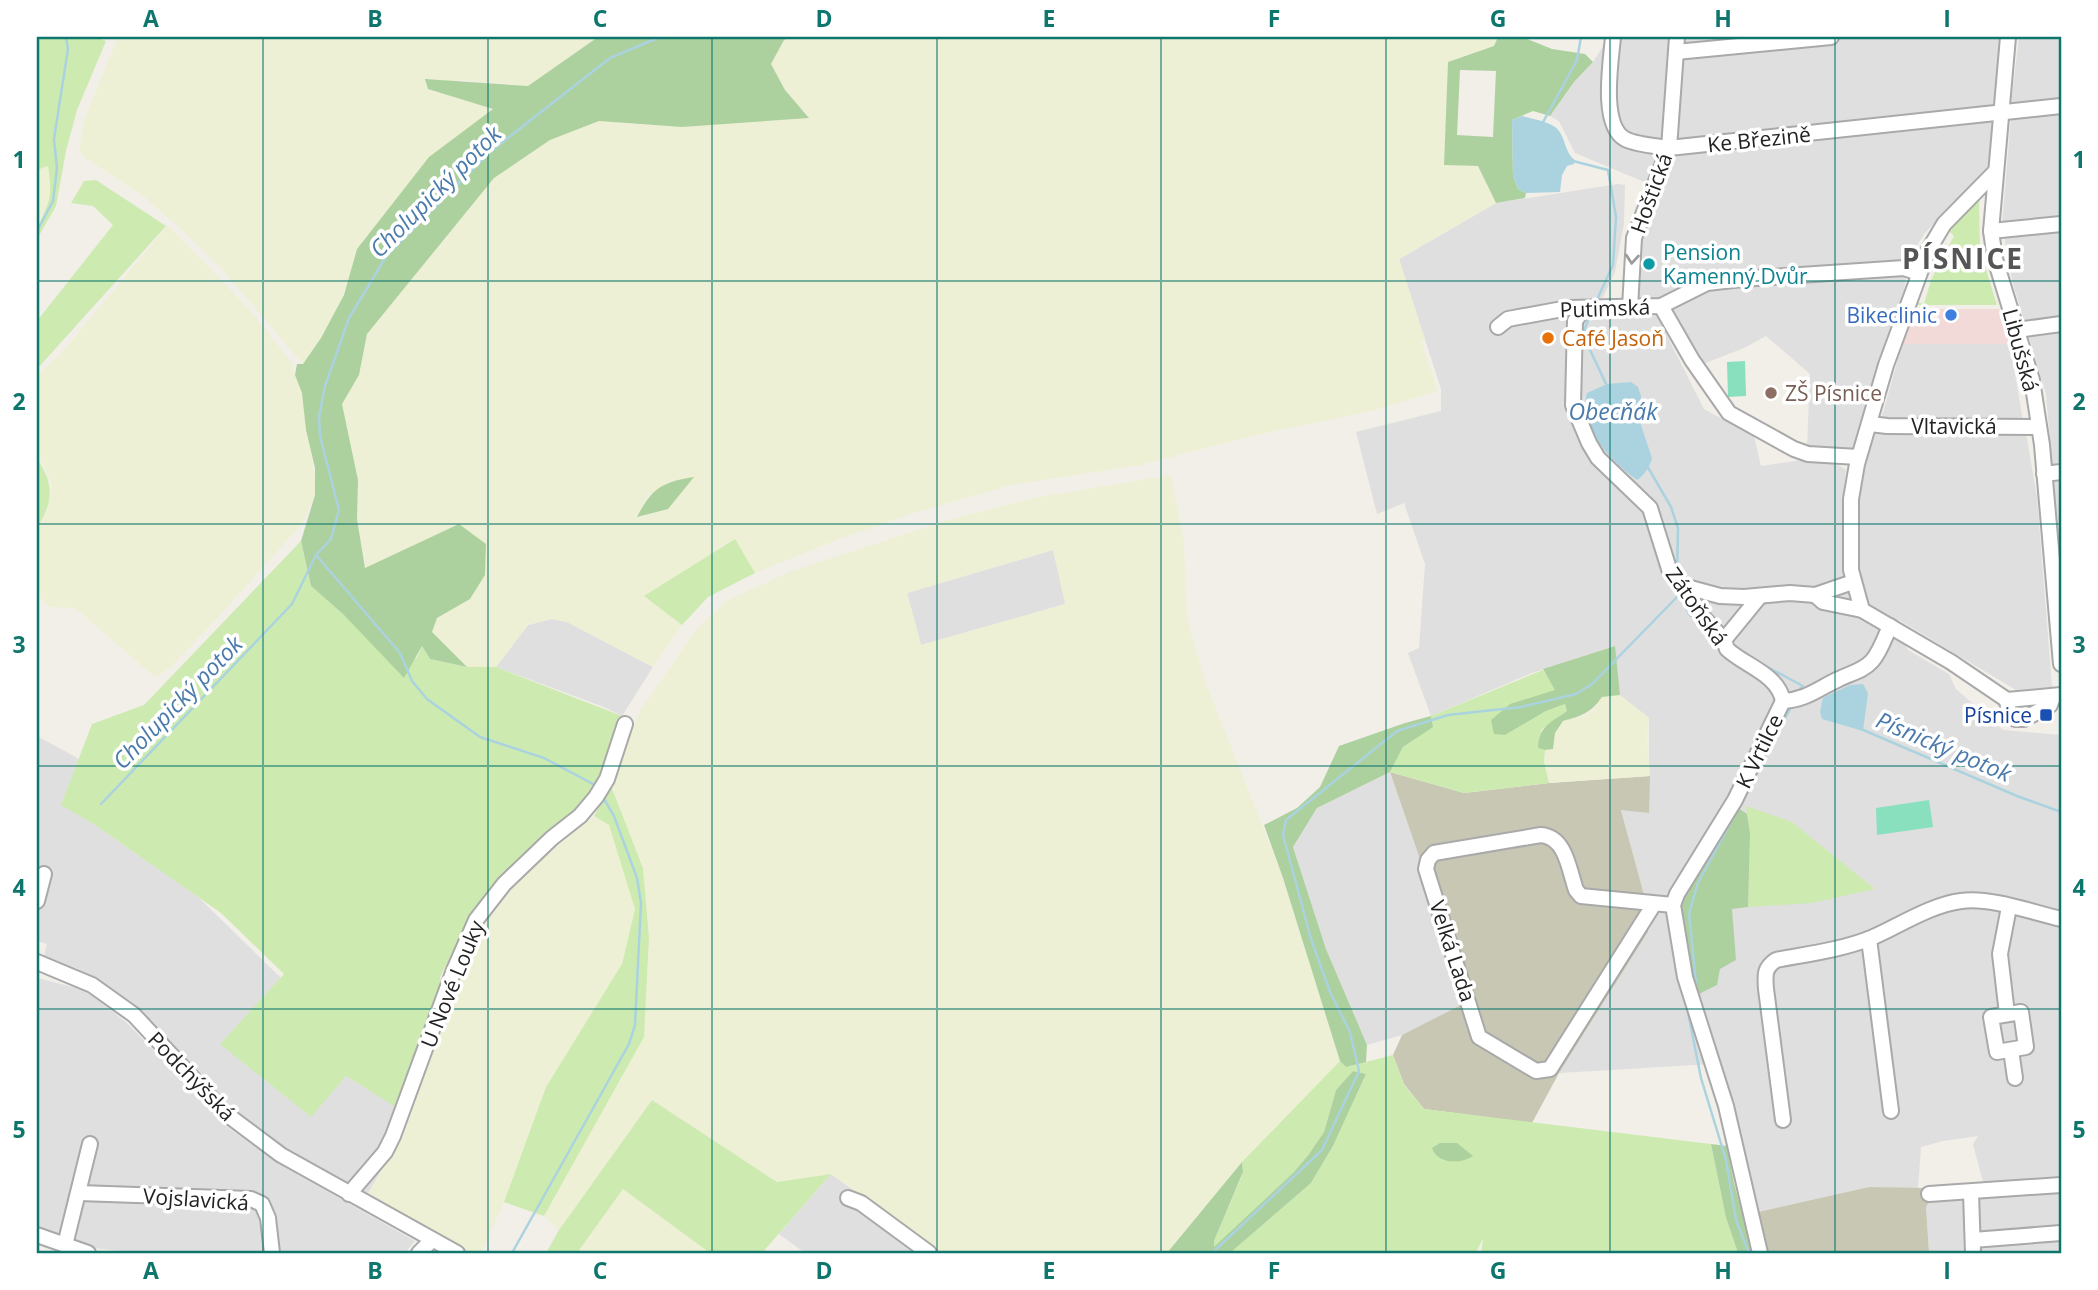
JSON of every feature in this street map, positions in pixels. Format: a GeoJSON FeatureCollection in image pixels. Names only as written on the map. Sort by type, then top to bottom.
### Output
{"type":"FeatureCollection","features":[{"type":"Feature","properties":{"kind":"street","name":"Ke Březině"},"geometry":{"type":"LineString","coordinates":[[1613,37],[1609,92],[1614,124],[1628,140],[1669,148],[2061,106]]}},
{"type":"Feature","properties":{"kind":"street"},"geometry":{"type":"LineString","coordinates":[[1676,44],[1831,37]]}},
{"type":"Feature","properties":{"kind":"street","name":"Libušská"},"geometry":{"type":"LineString","coordinates":[[2008,37],[1991,231],[1995,259],[2032,380],[2056,558],[2061,658]]}},
{"type":"Feature","properties":{"kind":"street","name":"Hoštická"},"geometry":{"type":"LineString","coordinates":[[1630,307],[1634,238],[1669,148],[1676,44]]}},
{"type":"Feature","properties":{"kind":"street"},"geometry":{"type":"LineString","coordinates":[[1862,610],[1853,582],[1850,525],[1858,457],[1886,365],[1919,272],[1944,224],[1995,172]]}},
{"type":"Feature","properties":{"kind":"street"},"geometry":{"type":"LineString","coordinates":[[1991,231],[2061,224]]}},
{"type":"Feature","properties":{"kind":"street","name":"Putimská"},"geometry":{"type":"LineString","coordinates":[[1498,327],[1507,319],[1547,310],[1661,306],[1707,284],[1742,279],[1904,268],[1919,272]]}},
{"type":"Feature","properties":{"kind":"street"},"geometry":{"type":"LineString","coordinates":[[1661,306],[1692,360],[1729,413],[1808,454],[1858,457]]}},
{"type":"Feature","properties":{"kind":"street","name":"Zátoňská"},"geometry":{"type":"LineString","coordinates":[[1590,308],[1575,321],[1573,405],[1589,443],[1598,458],[1650,508],[1678,581],[1697,609],[1724,640],[1727,649],[1775,683],[1790,700]]}},
{"type":"Feature","properties":{"kind":"street"},"geometry":{"type":"LineString","coordinates":[[2017,330],[2061,324]]}},
{"type":"Feature","properties":{"kind":"street","name":"Vltavická"},"geometry":{"type":"LineString","coordinates":[[1870,424],[2039,427]]}},
{"type":"Feature","properties":{"kind":"street"},"geometry":{"type":"LineString","coordinates":[[2044,474],[2061,472]]}},
{"type":"Feature","properties":{"kind":"street"},"geometry":{"type":"LineString","coordinates":[[1678,581],[1720,596],[1790,593],[1815,595],[1853,582]]}},
{"type":"Feature","properties":{"kind":"street"},"geometry":{"type":"LineString","coordinates":[[1815,595],[1824,602],[1862,610],[1951,662],[2007,700],[2009,713],[2015,719],[2024,719],[2050,705],[2057,695]]}},
{"type":"Feature","properties":{"kind":"street"},"geometry":{"type":"LineString","coordinates":[[1724,640],[1760,596]]}},
{"type":"Feature","properties":{"kind":"street","name":"K Vrtilce"},"geometry":{"type":"LineString","coordinates":[[1673,905],[1790,700],[1864,669],[1875,659],[1890,626]]}},
{"type":"Feature","properties":{"kind":"street","name":"U Nové Louky"},"geometry":{"type":"LineString","coordinates":[[349,1194],[384,1152],[393,1136],[454,970],[476,920],[503,884],[580,816],[596,797],[607,779],[625,724]]}},
{"type":"Feature","properties":{"kind":"street","name":"Velká Lada"},"geometry":{"type":"LineString","coordinates":[[1654,904],[1550,1069],[1536,1072],[1479,1037],[1426,869],[1434,853],[1551,836],[1560,842],[1576,890],[1581,896],[1673,905]]}},
{"type":"Feature","properties":{"kind":"street"},"geometry":{"type":"LineString","coordinates":[[37,901],[44,874]]}},
{"type":"Feature","properties":{"kind":"street"},"geometry":{"type":"LineString","coordinates":[[1783,1119],[1766,989],[1765,972],[1768,965],[1776,960],[1848,946],[1869,939],[1959,901],[1981,900],[2061,919]]}},
{"type":"Feature","properties":{"kind":"street"},"geometry":{"type":"LineString","coordinates":[[1673,905],[1685,977],[1726,1106],[1760,1253]]}},
{"type":"Feature","properties":{"kind":"street"},"geometry":{"type":"LineString","coordinates":[[2009,906],[2000,954],[2007,1014],[1991,1017],[1997,1052],[2011,1050],[2015,1078]]}},
{"type":"Feature","properties":{"kind":"street"},"geometry":{"type":"LineString","coordinates":[[1869,939],[1891,1111]]}},
{"type":"Feature","properties":{"kind":"street","name":"Podchýšská"},"geometry":{"type":"LineString","coordinates":[[37,962],[92,985],[134,1015],[225,1113],[281,1155],[457,1253]]}},
{"type":"Feature","properties":{"kind":"street"},"geometry":{"type":"LineString","coordinates":[[65,1245],[90,1143]]}},
{"type":"Feature","properties":{"kind":"street"},"geometry":{"type":"LineString","coordinates":[[1929,1194],[2061,1185]]}},
{"type":"Feature","properties":{"kind":"street"},"geometry":{"type":"LineString","coordinates":[[1970,1192],[1973,1247],[2061,1233]]}},
{"type":"Feature","properties":{"kind":"street","name":"Vojslavická"},"geometry":{"type":"LineString","coordinates":[[79,1193],[251,1199],[262,1205],[268,1218],[271,1253]]}},
{"type":"Feature","properties":{"kind":"street"},"geometry":{"type":"LineString","coordinates":[[848,1198],[861,1203],[929,1253]]}},
{"type":"Feature","properties":{"kind":"street"},"geometry":{"type":"LineString","coordinates":[[37,1235],[89,1253]]}},
{"type":"Feature","properties":{"kind":"street"},"geometry":{"type":"LineString","coordinates":[[419,1253],[432,1240]]}},
{"type":"Feature","properties":{"kind":"shaded area"},"geometry":{"type":"Polygon","coordinates":[[[118,37],[598,37],[528,86],[461,80],[428,89],[494,109],[429,157],[357,249],[344,295],[321,338],[303,364],[221,268],[183,231],[143,196],[85,158],[79,149],[84,121],[118,37]]]}},
{"type":"Feature","properties":{"kind":"shaded area"},"geometry":{"type":"Polygon","coordinates":[[[790,37],[1498,37],[1494,46],[1448,63],[1444,165],[1478,166],[1496,203],[1399,259],[1425,340],[1421,341],[1438,391],[1372,411],[1252,436],[1141,465],[1011,485],[917,512],[839,539],[755,573],[734,539],[645,596],[682,625],[653,667],[567,622],[552,619],[528,625],[496,667],[467,667],[432,632],[437,618],[470,599],[485,575],[485,544],[459,524],[366,569],[357,519],[358,480],[342,404],[359,375],[367,334],[494,178],[550,140],[599,121],[682,127],[809,117],[785,90],[771,64],[784,40],[790,37]],[[693,478],[671,481],[648,496],[638,517],[668,509],[693,478]]]}},
{"type":"Feature","properties":{"kind":"shaded area"},"geometry":{"type":"Polygon","coordinates":[[[1604,37],[2000,37],[1988,166],[1925,233],[1908,259],[1904,291],[1853,453],[1807,447],[1810,374],[1766,336],[1703,364],[1664,302],[1637,303],[1637,270],[1642,235],[1661,189],[1575,153],[1559,121],[1550,116],[1574,82],[1593,62],[1605,43],[1604,37]]]}},
{"type":"Feature","properties":{"kind":"shaded area"},"geometry":{"type":"Polygon","coordinates":[[[2019,37],[2061,37],[2061,99],[2011,104],[2019,37]]]}},
{"type":"Feature","properties":{"kind":"shaded area"},"geometry":{"type":"Polygon","coordinates":[[[2061,109],[2061,568],[2046,394],[2012,280],[2002,225],[2011,116],[2061,109]]]}},
{"type":"Feature","properties":{"kind":"shaded area"},"geometry":{"type":"Polygon","coordinates":[[[48,166],[51,186],[49,197],[37,225],[37,170],[48,166]]]}},
{"type":"Feature","properties":{"kind":"shaded area"},"geometry":{"type":"Polygon","coordinates":[[[1625,185],[1624,224],[1615,272],[1596,312],[1656,314],[1704,409],[1754,436],[1761,466],[1814,458],[1840,466],[1846,470],[1843,498],[1859,500],[1873,431],[2026,433],[2037,497],[2052,687],[2016,690],[1899,620],[1897,639],[1904,643],[1908,650],[1949,674],[1956,689],[2003,730],[2061,735],[2061,1253],[1929,1253],[1926,1207],[1928,1188],[1983,1182],[1973,1144],[1978,1136],[1921,1147],[1918,1189],[1869,1187],[1754,1213],[1713,1064],[1559,1073],[1648,932],[1648,897],[1644,896],[1621,809],[1649,813],[1649,718],[1620,695],[1614,646],[1532,673],[1431,716],[1408,653],[1419,648],[1425,564],[1404,503],[1377,514],[1356,432],[1441,411],[1441,389],[1399,259],[1496,203],[1625,185]]]}},
{"type":"Feature","properties":{"kind":"shaded area"},"geometry":{"type":"Polygon","coordinates":[[[168,225],[249,309],[291,362],[302,393],[316,484],[315,495],[302,524],[170,668],[155,677],[75,608],[48,607],[37,593],[37,528],[47,512],[52,485],[43,465],[37,459],[37,374],[58,357],[168,225]]]}},
{"type":"Feature","properties":{"kind":"shaded area"},"geometry":{"type":"Polygon","coordinates":[[[1913,309],[1999,309],[2010,344],[1902,344],[1913,309]]]}},
{"type":"Feature","properties":{"kind":"shaded area"},"geometry":{"type":"Polygon","coordinates":[[[1902,344],[2010,344],[2023,421],[1881,420],[1902,344]]]}},
{"type":"Feature","properties":{"kind":"shaded area"},"geometry":{"type":"Polygon","coordinates":[[[1171,475],[1184,542],[1187,618],[1205,681],[1283,878],[1340,1061],[1242,1162],[1167,1253],[941,1253],[831,1174],[777,1182],[652,1100],[559,1230],[544,1216],[644,1037],[649,937],[643,868],[611,786],[640,711],[695,631],[726,601],[789,572],[948,520],[1034,498],[1171,475]],[[1053,550],[907,593],[921,645],[1065,604],[1053,550]]]}},
{"type":"Feature","properties":{"kind":"shaded area"},"geometry":{"type":"Polygon","coordinates":[[[1053,550],[1066,604],[921,645],[907,593],[1053,550]]]}},
{"type":"Feature","properties":{"kind":"shaded area"},"geometry":{"type":"Polygon","coordinates":[[[552,619],[567,622],[653,667],[622,716],[496,667],[528,625],[552,619]]]}},
{"type":"Feature","properties":{"kind":"shaded area"},"geometry":{"type":"Polygon","coordinates":[[[1620,695],[1649,718],[1647,736],[1650,776],[1549,783],[1544,762],[1545,750],[1553,748],[1555,733],[1563,721],[1594,710],[1602,697],[1620,695]]]}},
{"type":"Feature","properties":{"kind":"shaded area"},"geometry":{"type":"Polygon","coordinates":[[[37,736],[79,759],[62,805],[197,896],[281,978],[224,1040],[245,1063],[310,1116],[346,1076],[410,1115],[366,1197],[287,1152],[213,1090],[97,981],[76,968],[43,960],[47,944],[37,941],[37,736]]]}},
{"type":"Feature","properties":{"kind":"shaded area"},"geometry":{"type":"Polygon","coordinates":[[[1390,772],[1470,1002],[1402,1035],[1367,1045],[1326,949],[1293,847],[1317,808],[1390,772]]]}},
{"type":"Feature","properties":{"kind":"shaded area"},"geometry":{"type":"Polygon","coordinates":[[[1390,772],[1464,793],[1549,783],[1650,776],[1649,813],[1621,810],[1644,895],[1648,896],[1648,932],[1559,1073],[1532,1123],[1424,1109],[1404,1084],[1393,1055],[1402,1035],[1469,1001],[1390,772]]]}},
{"type":"Feature","properties":{"kind":"shaded area"},"geometry":{"type":"Polygon","coordinates":[[[594,816],[609,825],[635,909],[622,964],[546,1087],[504,1202],[481,1253],[471,1253],[366,1197],[410,1115],[468,956],[498,901],[542,859],[594,816]]]}},
{"type":"Feature","properties":{"kind":"shaded area"},"geometry":{"type":"Polygon","coordinates":[[[37,978],[81,989],[101,1002],[128,1024],[227,1127],[284,1167],[415,1241],[405,1253],[143,1253],[82,1247],[37,1227],[37,978]]]}},
{"type":"Feature","properties":{"kind":"shaded area"},"geometry":{"type":"Polygon","coordinates":[[[831,1174],[941,1253],[805,1253],[779,1234],[831,1174]]]}},
{"type":"Feature","properties":{"kind":"shaded area"},"geometry":{"type":"Polygon","coordinates":[[[1869,1187],[1928,1188],[1930,1200],[1926,1207],[1929,1253],[1766,1253],[1754,1213],[1869,1187]]]}},
{"type":"Feature","properties":{"kind":"shaded area"},"geometry":{"type":"Polygon","coordinates":[[[623,1189],[710,1253],[577,1253],[623,1189]]]}},
{"type":"Feature","properties":{"kind":"green space"},"geometry":{"type":"Polygon","coordinates":[[[37,37],[96,37],[106,41],[77,110],[56,206],[37,239],[39,225],[49,201],[50,186],[48,166],[37,170],[37,37]]]}},
{"type":"Feature","properties":{"kind":"green space"},"geometry":{"type":"Polygon","coordinates":[[[598,37],[790,37],[784,40],[771,64],[785,90],[809,118],[682,127],[599,121],[550,140],[494,178],[367,334],[359,375],[342,404],[358,480],[357,519],[365,568],[459,524],[486,544],[485,575],[470,599],[437,618],[432,632],[467,667],[430,659],[422,646],[404,678],[344,615],[311,586],[301,541],[315,495],[315,468],[306,430],[302,393],[295,375],[297,364],[303,364],[321,338],[344,295],[357,249],[429,157],[493,109],[428,89],[425,79],[528,86],[598,37]]]}},
{"type":"Feature","properties":{"kind":"green space"},"geometry":{"type":"Polygon","coordinates":[[[1498,37],[1522,37],[1552,49],[1585,54],[1593,62],[1574,82],[1550,116],[1533,111],[1512,120],[1513,176],[1518,189],[1526,193],[1525,198],[1496,203],[1478,166],[1444,165],[1448,62],[1494,46],[1498,37]],[[1460,70],[1457,135],[1493,137],[1496,71],[1460,70]]]}},
{"type":"Feature","properties":{"kind":"green space"},"geometry":{"type":"Polygon","coordinates":[[[96,180],[166,226],[37,369],[37,321],[113,225],[93,206],[71,203],[84,181],[96,180]]]}},
{"type":"Feature","properties":{"kind":"green space"},"geometry":{"type":"Polygon","coordinates":[[[1979,198],[1980,250],[1997,305],[1913,305],[1914,301],[1924,304],[1931,280],[1954,236],[1949,231],[1951,226],[1979,198]]]}},
{"type":"Feature","properties":{"kind":"green space"},"geometry":{"type":"Polygon","coordinates":[[[1745,361],[1746,396],[1728,397],[1727,362],[1745,361]]]}},
{"type":"Feature","properties":{"kind":"green space"},"geometry":{"type":"Polygon","coordinates":[[[37,459],[47,477],[50,494],[37,528],[37,459]]]}},
{"type":"Feature","properties":{"kind":"green space"},"geometry":{"type":"Polygon","coordinates":[[[694,477],[668,509],[637,517],[648,499],[659,488],[674,481],[694,477]]]}},
{"type":"Feature","properties":{"kind":"green space"},"geometry":{"type":"Polygon","coordinates":[[[735,539],[755,573],[708,597],[682,625],[644,596],[735,539]]]}},
{"type":"Feature","properties":{"kind":"green space"},"geometry":{"type":"Polygon","coordinates":[[[301,541],[311,586],[344,615],[416,659],[422,646],[430,659],[467,667],[496,667],[622,716],[600,779],[577,808],[490,888],[463,932],[440,977],[442,988],[399,1109],[346,1076],[311,1117],[220,1044],[284,974],[221,913],[95,825],[61,805],[92,724],[144,705],[301,541]]]}},
{"type":"Feature","properties":{"kind":"green space"},"geometry":{"type":"Polygon","coordinates":[[[1615,646],[1620,695],[1602,697],[1585,713],[1563,721],[1555,733],[1553,749],[1538,748],[1539,741],[1546,726],[1567,711],[1565,704],[1546,711],[1505,735],[1494,734],[1491,720],[1510,704],[1555,690],[1543,669],[1615,646]]]}},
{"type":"Feature","properties":{"kind":"green space"},"geometry":{"type":"Polygon","coordinates":[[[1543,670],[1556,690],[1505,735],[1546,711],[1565,704],[1567,711],[1542,729],[1538,748],[1545,750],[1544,762],[1549,783],[1464,793],[1390,772],[1403,747],[1432,727],[1431,716],[1543,670]]]}},
{"type":"Feature","properties":{"kind":"green space"},"geometry":{"type":"Polygon","coordinates":[[[1431,716],[1433,727],[1403,747],[1390,772],[1317,808],[1293,847],[1326,949],[1367,1045],[1366,1062],[1346,1067],[1340,1061],[1264,825],[1297,808],[1320,787],[1339,746],[1431,716]]]}},
{"type":"Feature","properties":{"kind":"green space"},"geometry":{"type":"Polygon","coordinates":[[[611,786],[643,868],[649,937],[644,1037],[544,1216],[504,1202],[546,1087],[622,964],[635,909],[609,825],[594,816],[611,786]]]}},
{"type":"Feature","properties":{"kind":"green space"},"geometry":{"type":"Polygon","coordinates":[[[1929,800],[1933,827],[1877,835],[1876,808],[1929,800]]]}},
{"type":"Feature","properties":{"kind":"green space"},"geometry":{"type":"Polygon","coordinates":[[[1735,806],[1747,814],[1750,833],[1748,907],[1732,909],[1736,960],[1720,969],[1717,985],[1697,995],[1676,921],[1684,889],[1735,806]]]}},
{"type":"Feature","properties":{"kind":"green space"},"geometry":{"type":"Polygon","coordinates":[[[1746,806],[1792,822],[1875,889],[1812,903],[1748,907],[1750,833],[1746,806]]]}},
{"type":"Feature","properties":{"kind":"green space"},"geometry":{"type":"Polygon","coordinates":[[[1393,1055],[1404,1085],[1424,1109],[1711,1144],[1726,1218],[1738,1253],[1481,1253],[1483,1238],[1476,1253],[1230,1253],[1311,1183],[1333,1146],[1366,1074],[1353,1071],[1336,1090],[1324,1132],[1309,1154],[1294,1172],[1214,1248],[1214,1241],[1243,1173],[1242,1162],[1340,1061],[1346,1067],[1393,1055]]]}},
{"type":"Feature","properties":{"kind":"green space"},"geometry":{"type":"Polygon","coordinates":[[[1353,1071],[1366,1074],[1333,1146],[1311,1183],[1230,1253],[1167,1253],[1242,1162],[1243,1172],[1214,1241],[1214,1247],[1294,1172],[1324,1132],[1336,1090],[1353,1071]]]}},
{"type":"Feature","properties":{"kind":"green space"},"geometry":{"type":"Polygon","coordinates":[[[652,1100],[777,1182],[831,1174],[762,1253],[710,1253],[623,1189],[577,1253],[546,1253],[559,1230],[652,1100]]]}},
{"type":"Feature","properties":{"kind":"green space"},"geometry":{"type":"Polygon","coordinates":[[[1440,1143],[1457,1143],[1473,1156],[1462,1161],[1444,1160],[1435,1154],[1432,1148],[1440,1143]]]}},
{"type":"Feature","properties":{"kind":"green space"},"geometry":{"type":"Polygon","coordinates":[[[1711,1144],[1727,1146],[1753,1253],[1738,1253],[1726,1218],[1711,1144]]]}},
{"type":"Feature","properties":{"kind":"water"},"geometry":{"type":"Polygon","coordinates":[[[1522,116],[1559,130],[1571,157],[1575,160],[1574,164],[1567,166],[1562,175],[1560,192],[1526,193],[1518,189],[1513,176],[1512,120],[1522,116]]]}},
{"type":"Feature","properties":{"kind":"water","name":"Obecňák"},"geometry":{"type":"Polygon","coordinates":[[[1631,382],[1638,387],[1641,396],[1639,419],[1652,458],[1637,480],[1617,464],[1599,442],[1592,431],[1585,406],[1587,393],[1607,384],[1631,382]]]}},
{"type":"Feature","properties":{"kind":"water"},"geometry":{"type":"Polygon","coordinates":[[[1863,684],[1868,693],[1863,731],[1822,719],[1820,712],[1823,698],[1850,685],[1863,684]]]}},
{"type":"Feature","properties":{"kind":"waterway"},"geometry":{"type":"LineString","coordinates":[[37,231],[53,201],[57,168],[54,139],[68,49],[66,37]]}},
{"type":"Feature","properties":{"kind":"waterway","name":"Cholupický potok"},"geometry":{"type":"LineString","coordinates":[[101,804],[292,604],[316,555],[331,539],[339,510],[320,436],[319,417],[325,386],[349,318],[387,255],[490,152],[610,58],[660,37]]}},
{"type":"Feature","properties":{"kind":"waterway","name":"Písnický potok"},"geometry":{"type":"LineString","coordinates":[[1542,124],[1577,60],[1581,37]]}},
{"type":"Feature","properties":{"kind":"waterway","name":"Písnický potok"},"geometry":{"type":"LineString","coordinates":[[1573,161],[1608,170],[1616,217],[1613,265],[1595,304]]}},
{"type":"Feature","properties":{"kind":"waterway","name":"Písnický potok"},"geometry":{"type":"LineString","coordinates":[[1590,313],[1583,335],[1607,386]]}},
{"type":"Feature","properties":{"kind":"waterway","name":"Písnický potok"},"geometry":{"type":"LineString","coordinates":[[1646,464],[1671,507],[1678,528],[1677,572]]}},
{"type":"Feature","properties":{"kind":"waterway"},"geometry":{"type":"LineString","coordinates":[[316,555],[400,653],[412,681],[427,699],[480,737],[544,758],[595,785]]}},
{"type":"Feature","properties":{"kind":"waterway","name":"Písnický potok"},"geometry":{"type":"LineString","coordinates":[[1677,589],[1689,614],[1707,631]]}},
{"type":"Feature","properties":{"kind":"waterway"},"geometry":{"type":"LineString","coordinates":[[1212,1253],[1322,1150],[1359,1071],[1350,1032],[1330,992],[1311,939],[1283,835],[1286,820],[1397,731],[1448,715],[1521,707],[1576,694],[1592,684],[1679,595]]}},
{"type":"Feature","properties":{"kind":"waterway","name":"Písnický potok"},"geometry":{"type":"LineString","coordinates":[[1758,662],[1801,685]]}},
{"type":"Feature","properties":{"kind":"waterway"},"geometry":{"type":"LineString","coordinates":[[1797,692],[1803,686]]}},
{"type":"Feature","properties":{"kind":"waterway"},"geometry":{"type":"LineString","coordinates":[[1747,792],[1792,705]]}},
{"type":"Feature","properties":{"kind":"waterway","name":"Písnický potok"},"geometry":{"type":"LineString","coordinates":[[1861,729],[2061,812]]}},
{"type":"Feature","properties":{"kind":"waterway"},"geometry":{"type":"LineString","coordinates":[[512,1253],[629,1044],[635,1025],[641,903],[637,878],[614,816],[604,799]]}},
{"type":"Feature","properties":{"kind":"waterway"},"geometry":{"type":"LineString","coordinates":[[1696,983],[1689,913],[1698,883],[1739,807]]}},
{"type":"Feature","properties":{"kind":"waterway"},"geometry":{"type":"LineString","coordinates":[[1686,1002],[1701,1078],[1726,1160],[1736,1220],[1749,1253]]}},
{"type":"Feature","properties":{"kind":"place","name":"Pension Kamenný Dvůr"},"geometry":{"type":"Point","coordinates":[1649,264]}},
{"type":"Feature","properties":{"kind":"place","name":"Bikeclinic"},"geometry":{"type":"Point","coordinates":[1951,315]}},
{"type":"Feature","properties":{"kind":"place","name":"Café Jasoň"},"geometry":{"type":"Point","coordinates":[1548,338]}},
{"type":"Feature","properties":{"kind":"place","name":"ZŠ Písnice"},"geometry":{"type":"Point","coordinates":[1771,393]}},
{"type":"Feature","properties":{"kind":"place","name":"Písnice"},"geometry":{"type":"Point","coordinates":[2046,715]}},
{"type":"Feature","properties":{"kind":"district","name":"PÍSNICE"},"geometry":{"type":"Point","coordinates":[1963,258]}}]}
